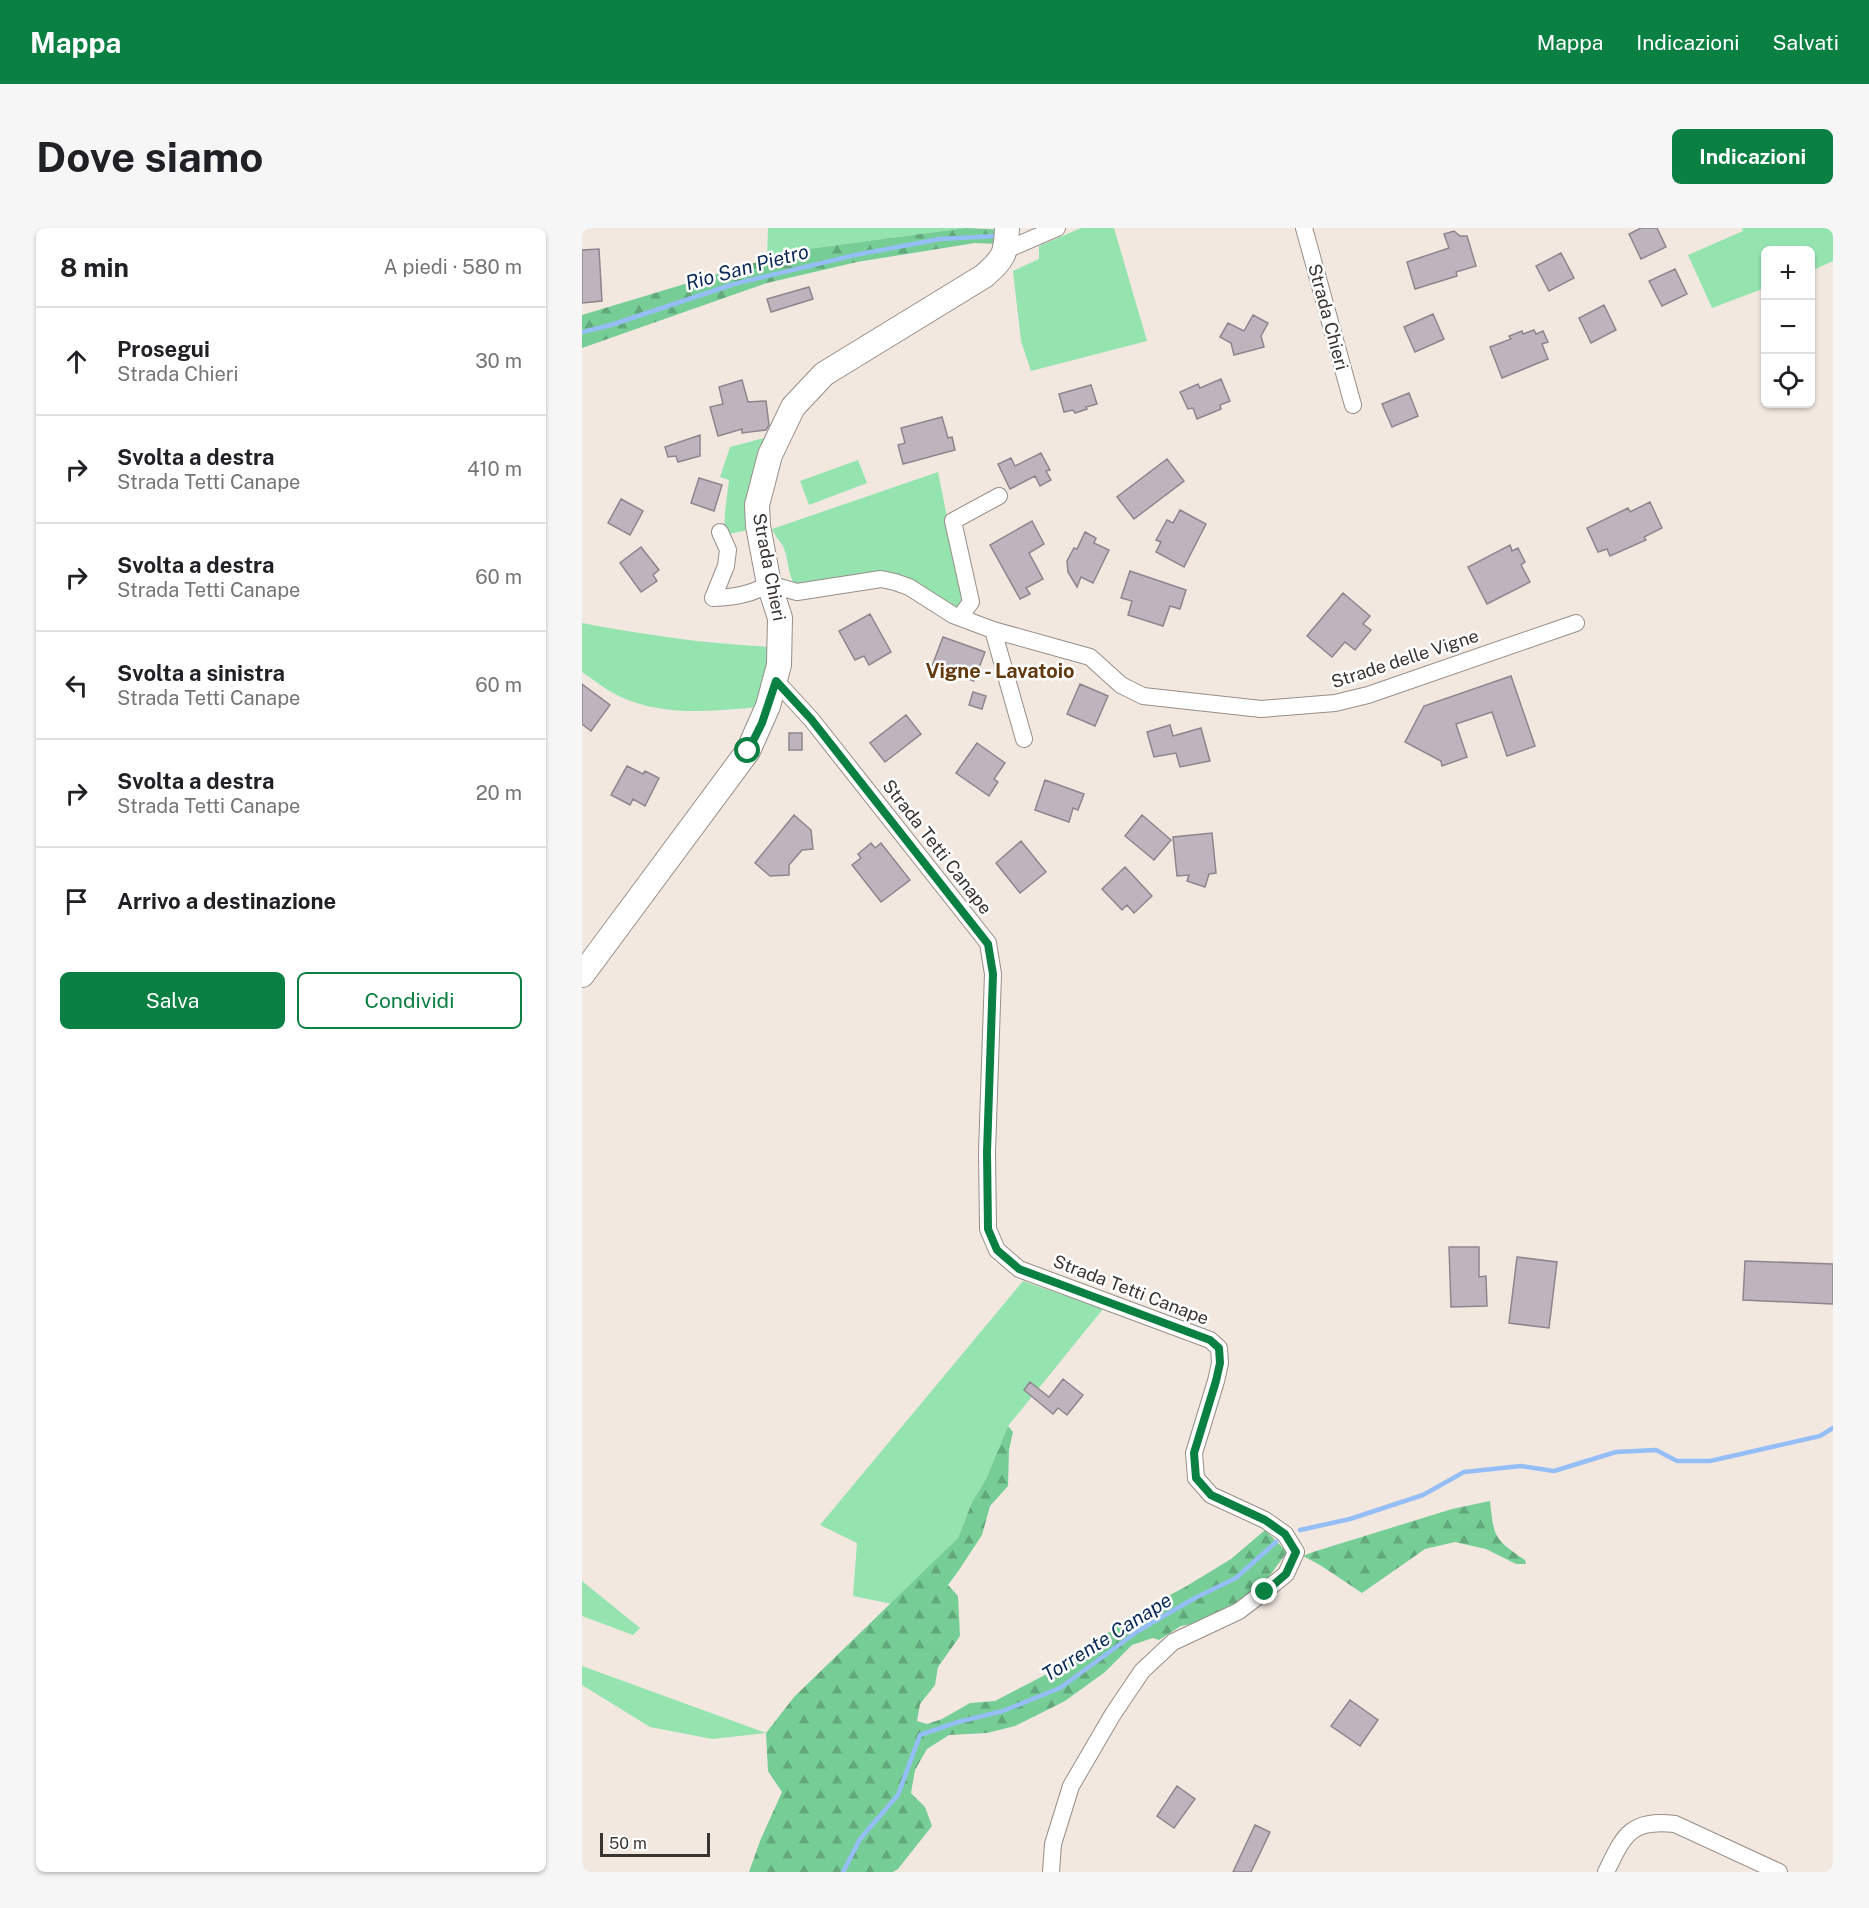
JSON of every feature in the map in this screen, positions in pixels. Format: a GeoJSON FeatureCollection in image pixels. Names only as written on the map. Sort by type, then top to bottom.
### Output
{"type":"FeatureCollection","features":[{"type":"Feature","properties":{"kind":"main road","name":"Strada Chieri"},"geometry":{"type":"LineString","coordinates":[[582,975],[748,751],[762,723],[776,681],[781,643],[780,618],[769,584],[758,526],[757,505],[770,455],[793,407],[824,374],[984,276],[998,263],[1006,239]]}},
{"type":"Feature","properties":{"kind":"street","name":"Strada Chieri"},"geometry":{"type":"LineString","coordinates":[[1006,239],[1057,228]]}},
{"type":"Feature","properties":{"kind":"street","name":"Strada Chieri"},"geometry":{"type":"LineString","coordinates":[[1304,228],[1353,405]]}},
{"type":"Feature","properties":{"kind":"street"},"geometry":{"type":"LineString","coordinates":[[960,617],[971,602],[953,522],[999,496]]}},
{"type":"Feature","properties":{"kind":"street"},"geometry":{"type":"LineString","coordinates":[[720,531],[728,550],[726,566],[713,598],[739,597],[756,592],[769,584]]}},
{"type":"Feature","properties":{"kind":"street","name":"Strade delle Vigne"},"geometry":{"type":"LineString","coordinates":[[769,584],[797,591],[881,579],[909,587],[960,617],[993,630],[1090,657],[1121,685],[1143,696],[1261,709],[1335,703],[1368,695],[1576,623]]}},
{"type":"Feature","properties":{"kind":"street"},"geometry":{"type":"LineString","coordinates":[[993,630],[1024,740]]}},
{"type":"Feature","properties":{"kind":"street","name":"Strada Tetti Canape"},"geometry":{"type":"LineString","coordinates":[[776,681],[811,719],[988,944],[993,974],[987,1152],[988,1229],[997,1250],[1019,1269],[1210,1340],[1219,1348],[1220,1363],[1216,1381],[1194,1453],[1196,1478],[1211,1495],[1265,1520],[1287,1536],[1296,1552],[1286,1574],[1239,1611],[1173,1642],[1142,1671],[1113,1714],[1071,1786],[1053,1844],[1051,1872]]}},
{"type":"Feature","properties":{"kind":"street"},"geometry":{"type":"LineString","coordinates":[[1606,1872],[1619,1845],[1630,1833],[1644,1824],[1657,1822],[1675,1824],[1779,1872]]}},
{"type":"Feature","properties":{"kind":"green space"},"geometry":{"type":"Polygon","coordinates":[[[768,228],[965,228],[815,248],[767,259],[768,228]]]}},
{"type":"Feature","properties":{"kind":"green space"},"geometry":{"type":"Polygon","coordinates":[[[965,228],[1001,229],[998,244],[975,243],[857,262],[767,283],[582,348],[582,315],[767,259],[815,248],[965,228]]]}},
{"type":"Feature","properties":{"kind":"green space"},"geometry":{"type":"Polygon","coordinates":[[[1081,228],[1114,228],[1147,341],[1031,371],[1021,341],[1013,271],[1039,259],[1039,246],[1081,228]]]}},
{"type":"Feature","properties":{"kind":"green space"},"geometry":{"type":"Polygon","coordinates":[[[1742,228],[1833,228],[1833,261],[1815,269],[1815,246],[1761,246],[1761,290],[1712,308],[1688,255],[1743,231],[1742,228]]]}},
{"type":"Feature","properties":{"kind":"green space"},"geometry":{"type":"Polygon","coordinates":[[[768,437],[748,495],[746,519],[748,530],[724,535],[729,480],[720,477],[730,447],[768,437]]]}},
{"type":"Feature","properties":{"kind":"green space"},"geometry":{"type":"Polygon","coordinates":[[[858,460],[867,483],[809,505],[800,481],[858,460]]]}},
{"type":"Feature","properties":{"kind":"green space"},"geometry":{"type":"Polygon","coordinates":[[[938,472],[964,602],[958,609],[907,581],[795,585],[783,546],[772,529],[938,472]]]}},
{"type":"Feature","properties":{"kind":"green space"},"geometry":{"type":"Polygon","coordinates":[[[582,623],[677,638],[773,647],[759,707],[706,711],[672,710],[655,708],[616,695],[582,672],[582,623]]]}},
{"type":"Feature","properties":{"kind":"green space"},"geometry":{"type":"Polygon","coordinates":[[[1023,1281],[1103,1309],[1008,1426],[986,1479],[972,1502],[958,1538],[892,1604],[853,1596],[857,1543],[820,1525],[1023,1281]]]}},
{"type":"Feature","properties":{"kind":"green space"},"geometry":{"type":"Polygon","coordinates":[[[1008,1426],[1013,1432],[1009,1450],[1008,1486],[990,1506],[982,1535],[948,1585],[958,1596],[960,1636],[938,1667],[935,1685],[920,1704],[917,1721],[927,1724],[942,1719],[970,1703],[995,1701],[1068,1663],[1129,1617],[1231,1559],[1265,1530],[1287,1552],[1268,1578],[1240,1601],[1201,1622],[1181,1626],[1159,1640],[1153,1638],[1132,1645],[1105,1672],[1065,1701],[1015,1726],[987,1733],[949,1735],[927,1749],[915,1770],[911,1793],[925,1807],[932,1826],[898,1869],[893,1872],[749,1872],[782,1792],[768,1771],[766,1733],[794,1697],[958,1538],[972,1502],[986,1479],[1008,1426]]]}},
{"type":"Feature","properties":{"kind":"green space"},"geometry":{"type":"Polygon","coordinates":[[[1490,1501],[1497,1536],[1501,1542],[1525,1560],[1526,1564],[1516,1564],[1486,1549],[1455,1542],[1425,1549],[1362,1593],[1303,1556],[1452,1509],[1490,1501]]]}},
{"type":"Feature","properties":{"kind":"green space"},"geometry":{"type":"Polygon","coordinates":[[[582,1581],[640,1628],[633,1635],[582,1616],[582,1581]]]}},
{"type":"Feature","properties":{"kind":"green space"},"geometry":{"type":"Polygon","coordinates":[[[582,1666],[766,1733],[712,1739],[650,1727],[582,1685],[582,1666]]]}},
{"type":"Feature","properties":{"kind":"building"},"geometry":{"type":"Polygon","coordinates":[[[1641,228],[1657,228],[1666,247],[1641,259],[1629,234],[1641,228]]]}},
{"type":"Feature","properties":{"kind":"building"},"geometry":{"type":"Polygon","coordinates":[[[1454,231],[1460,236],[1467,236],[1476,266],[1456,272],[1457,276],[1415,289],[1407,262],[1449,248],[1444,234],[1454,231]]]}},
{"type":"Feature","properties":{"kind":"building"},"geometry":{"type":"Polygon","coordinates":[[[599,249],[602,301],[582,303],[582,250],[599,249]]]}},
{"type":"Feature","properties":{"kind":"building"},"geometry":{"type":"Polygon","coordinates":[[[1561,253],[1574,278],[1549,291],[1536,266],[1561,253]]]}},
{"type":"Feature","properties":{"kind":"building"},"geometry":{"type":"Polygon","coordinates":[[[1675,269],[1687,294],[1662,306],[1649,281],[1675,269]]]}},
{"type":"Feature","properties":{"kind":"building"},"geometry":{"type":"Polygon","coordinates":[[[809,287],[813,299],[771,312],[767,299],[809,287]]]}},
{"type":"Feature","properties":{"kind":"building"},"geometry":{"type":"Polygon","coordinates":[[[1604,305],[1616,330],[1591,343],[1579,318],[1604,305]]]}},
{"type":"Feature","properties":{"kind":"building"},"geometry":{"type":"Polygon","coordinates":[[[1433,314],[1444,339],[1415,352],[1404,327],[1433,314]]]}},
{"type":"Feature","properties":{"kind":"building"},"geometry":{"type":"Polygon","coordinates":[[[1253,315],[1268,323],[1261,336],[1264,347],[1234,355],[1231,343],[1220,337],[1228,323],[1244,331],[1253,315]]]}},
{"type":"Feature","properties":{"kind":"building"},"geometry":{"type":"Polygon","coordinates":[[[1534,330],[1536,334],[1543,331],[1548,342],[1542,344],[1548,359],[1502,378],[1490,347],[1511,339],[1509,336],[1522,331],[1523,334],[1534,330]]]}},
{"type":"Feature","properties":{"kind":"building"},"geometry":{"type":"Polygon","coordinates":[[[1221,379],[1230,401],[1220,405],[1221,409],[1197,419],[1193,408],[1188,409],[1180,392],[1198,384],[1200,388],[1221,379]]]}},
{"type":"Feature","properties":{"kind":"building"},"geometry":{"type":"Polygon","coordinates":[[[742,380],[748,402],[766,401],[769,425],[766,430],[742,433],[742,429],[718,436],[710,407],[723,404],[719,387],[742,380]]]}},
{"type":"Feature","properties":{"kind":"building"},"geometry":{"type":"Polygon","coordinates":[[[1091,385],[1097,404],[1075,413],[1073,410],[1064,412],[1059,394],[1091,385]]]}},
{"type":"Feature","properties":{"kind":"building"},"geometry":{"type":"Polygon","coordinates":[[[1409,393],[1418,416],[1392,427],[1382,404],[1409,393]]]}},
{"type":"Feature","properties":{"kind":"building"},"geometry":{"type":"Polygon","coordinates":[[[942,417],[948,438],[952,437],[955,450],[903,464],[898,445],[905,443],[901,428],[942,417]]]}},
{"type":"Feature","properties":{"kind":"building"},"geometry":{"type":"Polygon","coordinates":[[[700,435],[700,456],[678,462],[676,456],[668,457],[665,447],[700,435]]]}},
{"type":"Feature","properties":{"kind":"building"},"geometry":{"type":"Polygon","coordinates":[[[1041,453],[1050,470],[1046,471],[1051,480],[1040,486],[1035,476],[1010,489],[998,464],[1011,458],[1015,466],[1041,453]]]}},
{"type":"Feature","properties":{"kind":"building"},"geometry":{"type":"Polygon","coordinates":[[[1167,459],[1184,481],[1134,519],[1117,497],[1167,459]]]}},
{"type":"Feature","properties":{"kind":"building"},"geometry":{"type":"Polygon","coordinates":[[[699,478],[722,485],[714,511],[691,503],[699,478]]]}},
{"type":"Feature","properties":{"kind":"building"},"geometry":{"type":"Polygon","coordinates":[[[621,499],[643,511],[630,535],[608,523],[621,499]]]}},
{"type":"Feature","properties":{"kind":"building"},"geometry":{"type":"Polygon","coordinates":[[[1650,502],[1662,528],[1644,537],[1646,540],[1610,556],[1607,549],[1598,552],[1587,528],[1628,508],[1630,512],[1650,502]]]}},
{"type":"Feature","properties":{"kind":"building"},"geometry":{"type":"Polygon","coordinates":[[[1180,510],[1206,524],[1184,567],[1156,552],[1161,542],[1156,540],[1167,520],[1173,523],[1180,510]]]}},
{"type":"Feature","properties":{"kind":"building"},"geometry":{"type":"Polygon","coordinates":[[[1032,521],[1044,544],[1029,553],[1043,579],[1026,588],[1030,594],[1020,599],[990,545],[1032,521]]]}},
{"type":"Feature","properties":{"kind":"building"},"geometry":{"type":"Polygon","coordinates":[[[1085,532],[1096,538],[1094,543],[1109,550],[1093,583],[1081,577],[1077,587],[1068,572],[1067,561],[1074,548],[1077,549],[1085,532]]]}},
{"type":"Feature","properties":{"kind":"building"},"geometry":{"type":"Polygon","coordinates":[[[1510,545],[1512,551],[1518,548],[1525,562],[1521,565],[1530,582],[1487,604],[1468,567],[1510,545]]]}},
{"type":"Feature","properties":{"kind":"building"},"geometry":{"type":"Polygon","coordinates":[[[641,547],[659,570],[653,575],[657,581],[641,592],[620,563],[641,547]]]}},
{"type":"Feature","properties":{"kind":"building"},"geometry":{"type":"Polygon","coordinates":[[[1130,571],[1186,590],[1180,609],[1170,606],[1163,626],[1128,615],[1132,601],[1121,598],[1130,571]]]}},
{"type":"Feature","properties":{"kind":"building"},"geometry":{"type":"Polygon","coordinates":[[[1343,593],[1370,616],[1363,624],[1371,630],[1355,650],[1345,642],[1332,657],[1307,636],[1343,593]]]}},
{"type":"Feature","properties":{"kind":"building"},"geometry":{"type":"Polygon","coordinates":[[[870,614],[891,652],[869,665],[864,656],[855,660],[839,631],[870,614]]]}},
{"type":"Feature","properties":{"kind":"building"},"geometry":{"type":"Polygon","coordinates":[[[943,637],[985,652],[974,681],[932,666],[943,637]]]}},
{"type":"Feature","properties":{"kind":"building"},"geometry":{"type":"Polygon","coordinates":[[[1511,676],[1535,746],[1507,756],[1492,712],[1456,724],[1467,757],[1442,766],[1441,761],[1405,742],[1424,706],[1511,676]]]}},
{"type":"Feature","properties":{"kind":"building"},"geometry":{"type":"Polygon","coordinates":[[[582,684],[610,705],[591,731],[582,724],[582,684]]]}},
{"type":"Feature","properties":{"kind":"building"},"geometry":{"type":"Polygon","coordinates":[[[1080,684],[1108,696],[1095,726],[1067,714],[1080,684]]]}},
{"type":"Feature","properties":{"kind":"building"},"geometry":{"type":"Polygon","coordinates":[[[973,692],[986,696],[982,709],[969,705],[973,692]]]}},
{"type":"Feature","properties":{"kind":"building"},"geometry":{"type":"Polygon","coordinates":[[[906,715],[921,734],[885,762],[870,743],[906,715]]]}},
{"type":"Feature","properties":{"kind":"building"},"geometry":{"type":"Polygon","coordinates":[[[1170,725],[1173,736],[1201,728],[1210,761],[1180,767],[1176,753],[1154,757],[1147,732],[1170,725]]]}},
{"type":"Feature","properties":{"kind":"building"},"geometry":{"type":"Polygon","coordinates":[[[789,733],[802,733],[802,750],[789,750],[789,733]]]}},
{"type":"Feature","properties":{"kind":"building"},"geometry":{"type":"Polygon","coordinates":[[[977,743],[1005,763],[994,779],[998,782],[989,796],[956,773],[977,743]]]}},
{"type":"Feature","properties":{"kind":"building"},"geometry":{"type":"Polygon","coordinates":[[[627,766],[643,774],[645,771],[659,778],[645,806],[633,799],[630,805],[611,795],[627,766]]]}},
{"type":"Feature","properties":{"kind":"building"},"geometry":{"type":"Polygon","coordinates":[[[1045,780],[1084,794],[1078,810],[1073,808],[1069,822],[1035,810],[1045,780]]]}},
{"type":"Feature","properties":{"kind":"building"},"geometry":{"type":"Polygon","coordinates":[[[794,815],[811,830],[813,849],[802,850],[789,865],[789,875],[770,876],[755,863],[794,815]]]}},
{"type":"Feature","properties":{"kind":"building"},"geometry":{"type":"Polygon","coordinates":[[[1142,815],[1171,840],[1154,860],[1125,836],[1142,815]]]}},
{"type":"Feature","properties":{"kind":"building"},"geometry":{"type":"Polygon","coordinates":[[[1212,833],[1216,873],[1209,874],[1205,887],[1187,881],[1189,875],[1177,876],[1173,837],[1212,833]]]}},
{"type":"Feature","properties":{"kind":"building"},"geometry":{"type":"Polygon","coordinates":[[[1021,841],[1046,872],[1020,893],[996,863],[1021,841]]]}},
{"type":"Feature","properties":{"kind":"building"},"geometry":{"type":"Polygon","coordinates":[[[871,843],[875,848],[881,843],[910,880],[881,902],[852,865],[861,858],[858,854],[871,843]]]}},
{"type":"Feature","properties":{"kind":"building"},"geometry":{"type":"Polygon","coordinates":[[[1125,867],[1152,896],[1134,913],[1127,905],[1122,910],[1102,889],[1125,867]]]}},
{"type":"Feature","properties":{"kind":"building"},"geometry":{"type":"Polygon","coordinates":[[[1449,1247],[1479,1247],[1479,1277],[1486,1276],[1487,1306],[1451,1307],[1449,1247]]]}},
{"type":"Feature","properties":{"kind":"building"},"geometry":{"type":"Polygon","coordinates":[[[1517,1257],[1557,1262],[1549,1328],[1509,1323],[1517,1257]]]}},
{"type":"Feature","properties":{"kind":"building"},"geometry":{"type":"Polygon","coordinates":[[[1745,1261],[1833,1264],[1833,1304],[1743,1300],[1745,1261]]]}},
{"type":"Feature","properties":{"kind":"building"},"geometry":{"type":"Polygon","coordinates":[[[1063,1379],[1083,1395],[1067,1415],[1058,1408],[1053,1414],[1024,1390],[1030,1382],[1049,1397],[1063,1379]]]}},
{"type":"Feature","properties":{"kind":"building"},"geometry":{"type":"Polygon","coordinates":[[[1350,1700],[1378,1720],[1360,1746],[1331,1726],[1350,1700]]]}},
{"type":"Feature","properties":{"kind":"building"},"geometry":{"type":"Polygon","coordinates":[[[1177,1786],[1195,1799],[1174,1828],[1157,1816],[1177,1786]]]}},
{"type":"Feature","properties":{"kind":"building"},"geometry":{"type":"Polygon","coordinates":[[[1255,1825],[1270,1832],[1251,1872],[1233,1872],[1255,1825]]]}},
{"type":"Feature","properties":{"kind":"waterway","name":"Rio San Pietro"},"geometry":{"type":"LineString","coordinates":[[582,332],[611,325],[734,284],[855,255],[940,239],[995,236]]}},
{"type":"Feature","properties":{"kind":"waterway","name":"Torrente Canape"},"geometry":{"type":"LineString","coordinates":[[1300,1530],[1350,1519],[1423,1495],[1464,1472],[1521,1466],[1554,1471],[1616,1452],[1656,1450],[1677,1461],[1710,1461],[1820,1436],[1833,1428]]}},
{"type":"Feature","properties":{"kind":"waterway","name":"Torrente Canape"},"geometry":{"type":"LineString","coordinates":[[843,1872],[860,1839],[898,1795],[920,1735],[958,1722],[1003,1711],[1060,1688],[1138,1631],[1193,1599],[1236,1578],[1276,1542]]}},
{"type":"Feature","properties":{"kind":"district","name":"Vigne - Lavatoio"},"geometry":{"type":"Point","coordinates":[1000,671]}},
{"type":"Feature","properties":{"kind":"route"},"geometry":{"type":"LineString","coordinates":[[748,751],[762,723],[776,681],[811,719],[988,944],[993,974],[987,1152],[988,1229],[997,1250],[1019,1269],[1210,1340],[1219,1348],[1220,1363],[1216,1381],[1194,1453],[1196,1478],[1211,1495],[1265,1520],[1285,1534],[1296,1552],[1286,1574],[1265,1592]]}}]}
